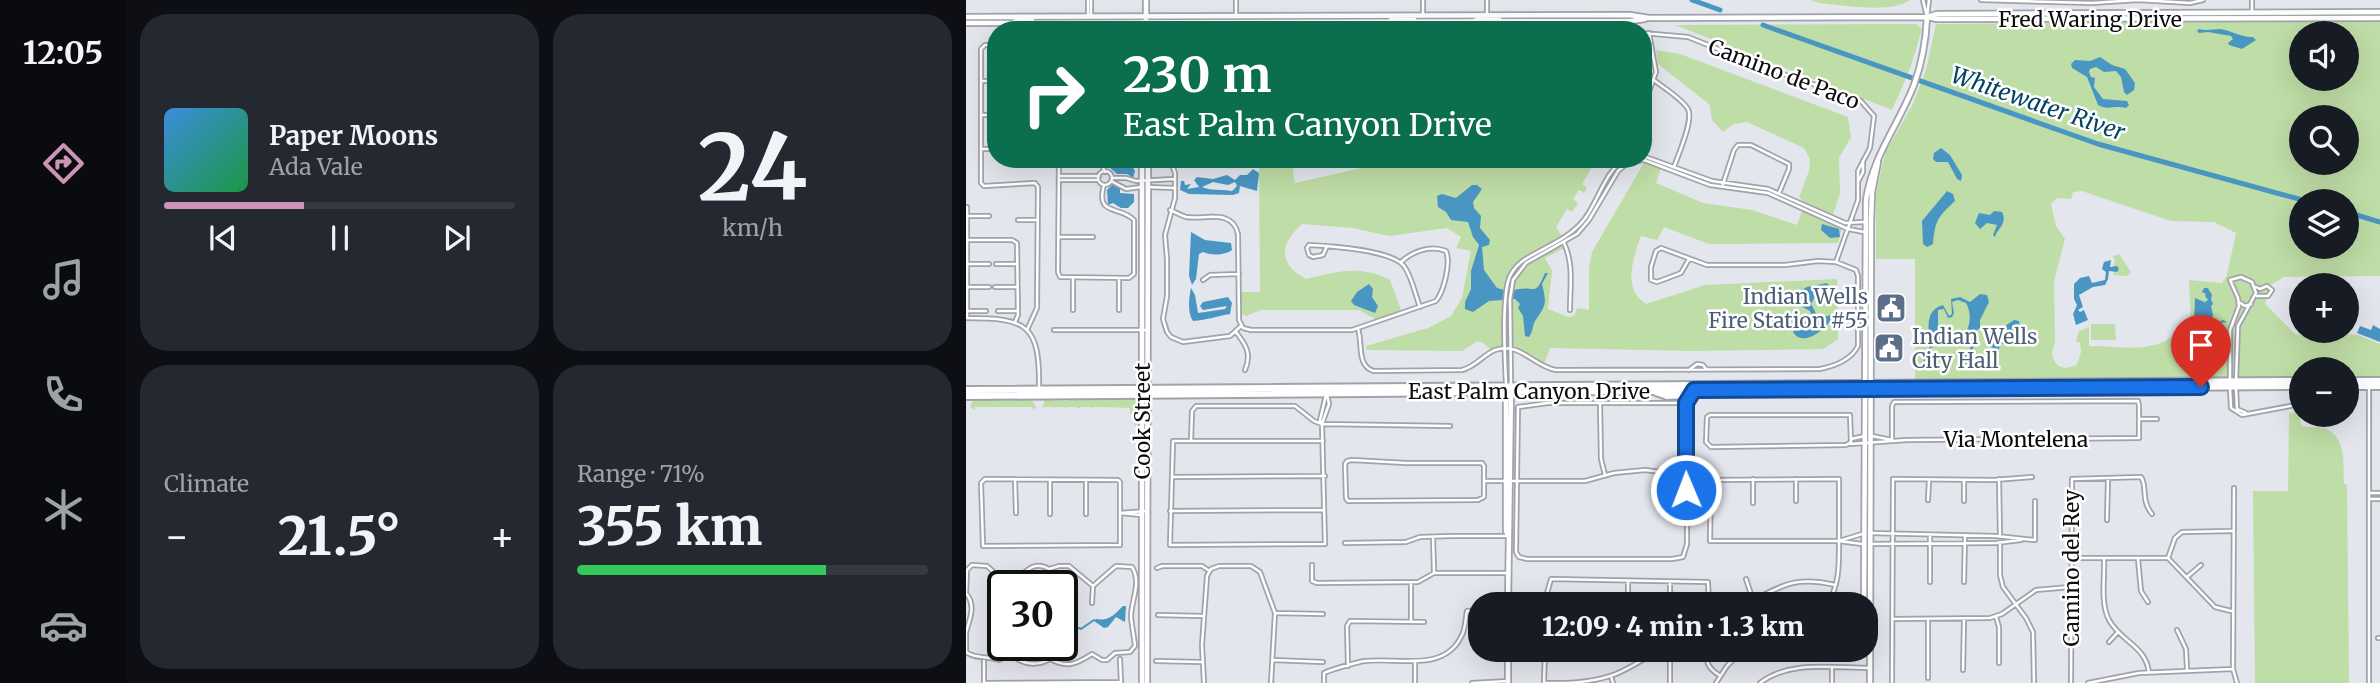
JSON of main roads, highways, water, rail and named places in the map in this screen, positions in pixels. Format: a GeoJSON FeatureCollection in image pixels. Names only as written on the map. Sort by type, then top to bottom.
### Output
{"type":"FeatureCollection","features":[{"type":"Feature","properties":{"kind":"main road"},"geometry":{"type":"LineString","coordinates":[[1146,0],[1146,21]]}},
{"type":"Feature","properties":{"kind":"main road","name":"Fred Waring Drive"},"geometry":{"type":"LineString","coordinates":[[966,17],[1630,15],[1650,18],[1937,19],[2380,12]]}},
{"type":"Feature","properties":{"kind":"main road"},"geometry":{"type":"LineString","coordinates":[[1473,21],[1511,18],[1514,15]]}},
{"type":"Feature","properties":{"kind":"main road","name":"Fred Waring Drive"},"geometry":{"type":"LineString","coordinates":[[2252,15],[2380,18]]}},
{"type":"Feature","properties":{"kind":"main road"},"geometry":{"type":"LineString","coordinates":[[1198,21],[1234,19],[1236,16]]}},
{"type":"Feature","properties":{"kind":"main road"},"geometry":{"type":"LineString","coordinates":[[1394,21],[1421,19],[1423,16]]}},
{"type":"Feature","properties":{"kind":"main road"},"geometry":{"type":"LineString","coordinates":[[1016,21],[1048,20],[1053,17]]}},
{"type":"Feature","properties":{"kind":"main road"},"geometry":{"type":"LineString","coordinates":[[1079,21],[1088,20],[1089,17]]}},
{"type":"Feature","properties":{"kind":"main road"},"geometry":{"type":"LineString","coordinates":[[1868,592],[1870,179],[1879,154],[1914,85],[1924,51],[1927,17]]}},
{"type":"Feature","properties":{"kind":"main road","name":"Fred Waring Drive"},"geometry":{"type":"LineString","coordinates":[[1631,21],[1650,18]]}},
{"type":"Feature","properties":{"kind":"main road","name":"Fred Waring Drive"},"geometry":{"type":"LineString","coordinates":[[966,23],[987,25]]}},
{"type":"Feature","properties":{"kind":"main road","name":"Cook Street"},"geometry":{"type":"LineString","coordinates":[[1143,168],[1145,683]]}},
{"type":"Feature","properties":{"kind":"main road","name":"Cook Street"},"geometry":{"type":"LineString","coordinates":[[1145,184],[1147,168]]}},
{"type":"Feature","properties":{"kind":"main road"},"geometry":{"type":"LineString","coordinates":[[2359,383],[2380,380]]}},
{"type":"Feature","properties":{"kind":"main road"},"geometry":{"type":"LineString","coordinates":[[2369,383],[2380,386]]}},
{"type":"Feature","properties":{"kind":"main road","name":"East Palm Canyon Drive"},"geometry":{"type":"LineString","coordinates":[[966,390],[1651,390],[1667,396],[1694,390],[1868,386],[2289,384]]}},
{"type":"Feature","properties":{"kind":"main road","name":"East Palm Canyon Drive"},"geometry":{"type":"LineString","coordinates":[[1508,389],[1685,393],[1868,386]]}},
{"type":"Feature","properties":{"kind":"main road"},"geometry":{"type":"LineString","coordinates":[[1508,389],[1508,592]]}},
{"type":"Feature","properties":{"kind":"main road","name":"East Palm Canyon Drive"},"geometry":{"type":"LineString","coordinates":[[966,396],[1039,392]]}},
{"type":"Feature","properties":{"kind":"main road"},"geometry":{"type":"LineString","coordinates":[[1865,592],[1867,544]]}},
{"type":"Feature","properties":{"kind":"main road"},"geometry":{"type":"LineString","coordinates":[[1508,662],[1508,682]]}},
{"type":"Feature","properties":{"kind":"main road"},"geometry":{"type":"LineString","coordinates":[[1870,662],[1870,683]]}},
{"type":"Feature","properties":{"kind":"water"},"geometry":{"type":"Polygon","coordinates":[[[2199,29],[2221,29],[2256,40],[2242,49],[2229,45],[2233,39],[2231,36],[2199,33],[2199,29]]]}},
{"type":"Feature","properties":{"kind":"water"},"geometry":{"type":"Polygon","coordinates":[[[2100,57],[2125,69],[2135,83],[2134,90],[2127,95],[2116,71],[2104,72],[2096,67],[2090,69],[2091,77],[2095,78],[2094,87],[2103,99],[2127,101],[2129,105],[2126,108],[2105,108],[2098,105],[2087,77],[2072,68],[2071,64],[2075,60],[2090,61],[2100,57]]]}},
{"type":"Feature","properties":{"kind":"water"},"geometry":{"type":"Polygon","coordinates":[[[1941,148],[1950,155],[1962,175],[1961,181],[1957,179],[1948,162],[1936,162],[1933,159],[1934,153],[1941,148]]]}},
{"type":"Feature","properties":{"kind":"water"},"geometry":{"type":"Polygon","coordinates":[[[1110,168],[1133,168],[1135,171],[1133,178],[1127,174],[1117,174],[1110,168]]]}},
{"type":"Feature","properties":{"kind":"water"},"geometry":{"type":"Polygon","coordinates":[[[1253,169],[1259,173],[1257,191],[1240,186],[1239,193],[1233,195],[1189,194],[1180,190],[1181,181],[1184,181],[1185,185],[1191,184],[1187,189],[1199,187],[1194,180],[1197,177],[1213,179],[1227,175],[1235,180],[1240,175],[1247,175],[1253,169]],[[1213,182],[1202,187],[1232,191],[1237,186],[1235,182],[1228,185],[1213,182]]]}},
{"type":"Feature","properties":{"kind":"water"},"geometry":{"type":"Polygon","coordinates":[[[1113,184],[1120,189],[1120,193],[1134,194],[1134,202],[1128,208],[1121,208],[1113,203],[1108,205],[1107,190],[1113,184]]]}},
{"type":"Feature","properties":{"kind":"water"},"geometry":{"type":"Polygon","coordinates":[[[1472,185],[1482,189],[1473,202],[1474,208],[1481,216],[1480,228],[1490,240],[1489,245],[1482,247],[1484,270],[1497,288],[1535,289],[1545,273],[1548,273],[1542,284],[1545,304],[1529,337],[1525,336],[1523,316],[1518,308],[1520,304],[1515,299],[1489,301],[1473,312],[1465,309],[1471,289],[1471,271],[1479,245],[1468,222],[1451,220],[1446,212],[1438,207],[1437,196],[1442,194],[1456,198],[1472,185]]]}},
{"type":"Feature","properties":{"kind":"water"},"geometry":{"type":"Polygon","coordinates":[[[1947,191],[1953,194],[1955,201],[1938,220],[1933,244],[1927,247],[1923,244],[1922,221],[1947,191]]]}},
{"type":"Feature","properties":{"kind":"water"},"geometry":{"type":"Polygon","coordinates":[[[1994,211],[2002,212],[2004,216],[1995,237],[1993,235],[1997,225],[1987,223],[1980,229],[1975,223],[1979,213],[1990,215],[1994,211]]]}},
{"type":"Feature","properties":{"kind":"water"},"geometry":{"type":"Polygon","coordinates":[[[1822,224],[1839,229],[1840,237],[1830,238],[1821,230],[1822,224]]]}},
{"type":"Feature","properties":{"kind":"water"},"geometry":{"type":"Polygon","coordinates":[[[1191,232],[1205,240],[1231,243],[1232,250],[1222,254],[1199,254],[1196,279],[1192,285],[1189,276],[1191,232]]]}},
{"type":"Feature","properties":{"kind":"water"},"geometry":{"type":"Polygon","coordinates":[[[2111,260],[2110,267],[2117,266],[2117,272],[2109,271],[2105,285],[2093,287],[2079,295],[2083,307],[2078,310],[2084,310],[2088,320],[2076,325],[2073,314],[2077,305],[2074,299],[2074,284],[2080,278],[2089,276],[2092,283],[2105,280],[2106,272],[2102,269],[2104,262],[2111,260]]]}},
{"type":"Feature","properties":{"kind":"water"},"geometry":{"type":"Polygon","coordinates":[[[1827,283],[1831,289],[1818,291],[1811,304],[1817,315],[1832,315],[1832,319],[1813,336],[1797,336],[1793,332],[1795,328],[1813,318],[1810,311],[1799,305],[1792,295],[1807,287],[1827,283]]]}},
{"type":"Feature","properties":{"kind":"water"},"geometry":{"type":"Polygon","coordinates":[[[1369,284],[1373,289],[1372,297],[1378,306],[1375,313],[1354,305],[1351,301],[1357,292],[1369,284]]]}},
{"type":"Feature","properties":{"kind":"water"},"geometry":{"type":"Polygon","coordinates":[[[1191,288],[1198,313],[1225,309],[1227,306],[1203,310],[1200,306],[1203,302],[1228,297],[1232,303],[1230,314],[1193,321],[1189,309],[1191,288]]]}},
{"type":"Feature","properties":{"kind":"water"},"geometry":{"type":"Polygon","coordinates":[[[2204,288],[2208,288],[2212,295],[2213,304],[2213,315],[2208,326],[2223,320],[2227,322],[2217,323],[2208,330],[2206,320],[2200,320],[2196,332],[2186,334],[2185,328],[2194,324],[2195,298],[2209,304],[2205,302],[2208,300],[2202,292],[2204,288]]]}},
{"type":"Feature","properties":{"kind":"water"},"geometry":{"type":"Polygon","coordinates":[[[1980,294],[1987,295],[1989,302],[1980,320],[1980,328],[1970,335],[1974,345],[1971,354],[1967,355],[1967,364],[1964,354],[1972,345],[1966,332],[1970,314],[1966,303],[1958,300],[1952,302],[1954,313],[1952,317],[1948,318],[1944,309],[1938,310],[1938,326],[1942,340],[1931,348],[1928,360],[1922,362],[1929,349],[1930,316],[1935,310],[1943,305],[1949,316],[1952,314],[1951,299],[1960,297],[1970,302],[1980,294]]]}},
{"type":"Feature","properties":{"kind":"water"},"geometry":{"type":"Polygon","coordinates":[[[2014,320],[2019,321],[2019,330],[2011,339],[2000,345],[1995,362],[1996,351],[1991,342],[1999,330],[2014,320]]]}},
{"type":"Feature","properties":{"kind":"water"},"geometry":{"type":"Polygon","coordinates":[[[2373,325],[2380,329],[2380,342],[2359,334],[2360,326],[2371,330],[2373,325]]]}},
{"type":"Feature","properties":{"kind":"water"},"geometry":{"type":"Polygon","coordinates":[[[1126,606],[1125,622],[1116,617],[1104,628],[1094,621],[1111,617],[1126,606]]]}},
{"type":"Feature","properties":{"kind":"waterway","name":"Whitewater River"},"geometry":{"type":"LineString","coordinates":[[1692,0],[1720,10]]}},
{"type":"Feature","properties":{"kind":"waterway","name":"Whitewater River"},"geometry":{"type":"LineString","coordinates":[[1763,25],[2098,144],[2289,196]]}},
{"type":"Feature","properties":{"kind":"waterway","name":"Whitewater River"},"geometry":{"type":"LineString","coordinates":[[2359,216],[2380,222]]}},
{"type":"Feature","properties":{"kind":"waterway"},"geometry":{"type":"LineString","coordinates":[[1078,628],[1081,629],[1094,620]]}},
{"type":"Feature","properties":{"kind":"place","name":"Indian Wells Fire Station #55"},"geometry":{"type":"Point","coordinates":[1891,308]}},
{"type":"Feature","properties":{"kind":"place","name":"Indian Wells City Hall"},"geometry":{"type":"Point","coordinates":[1889,348]}}]}
